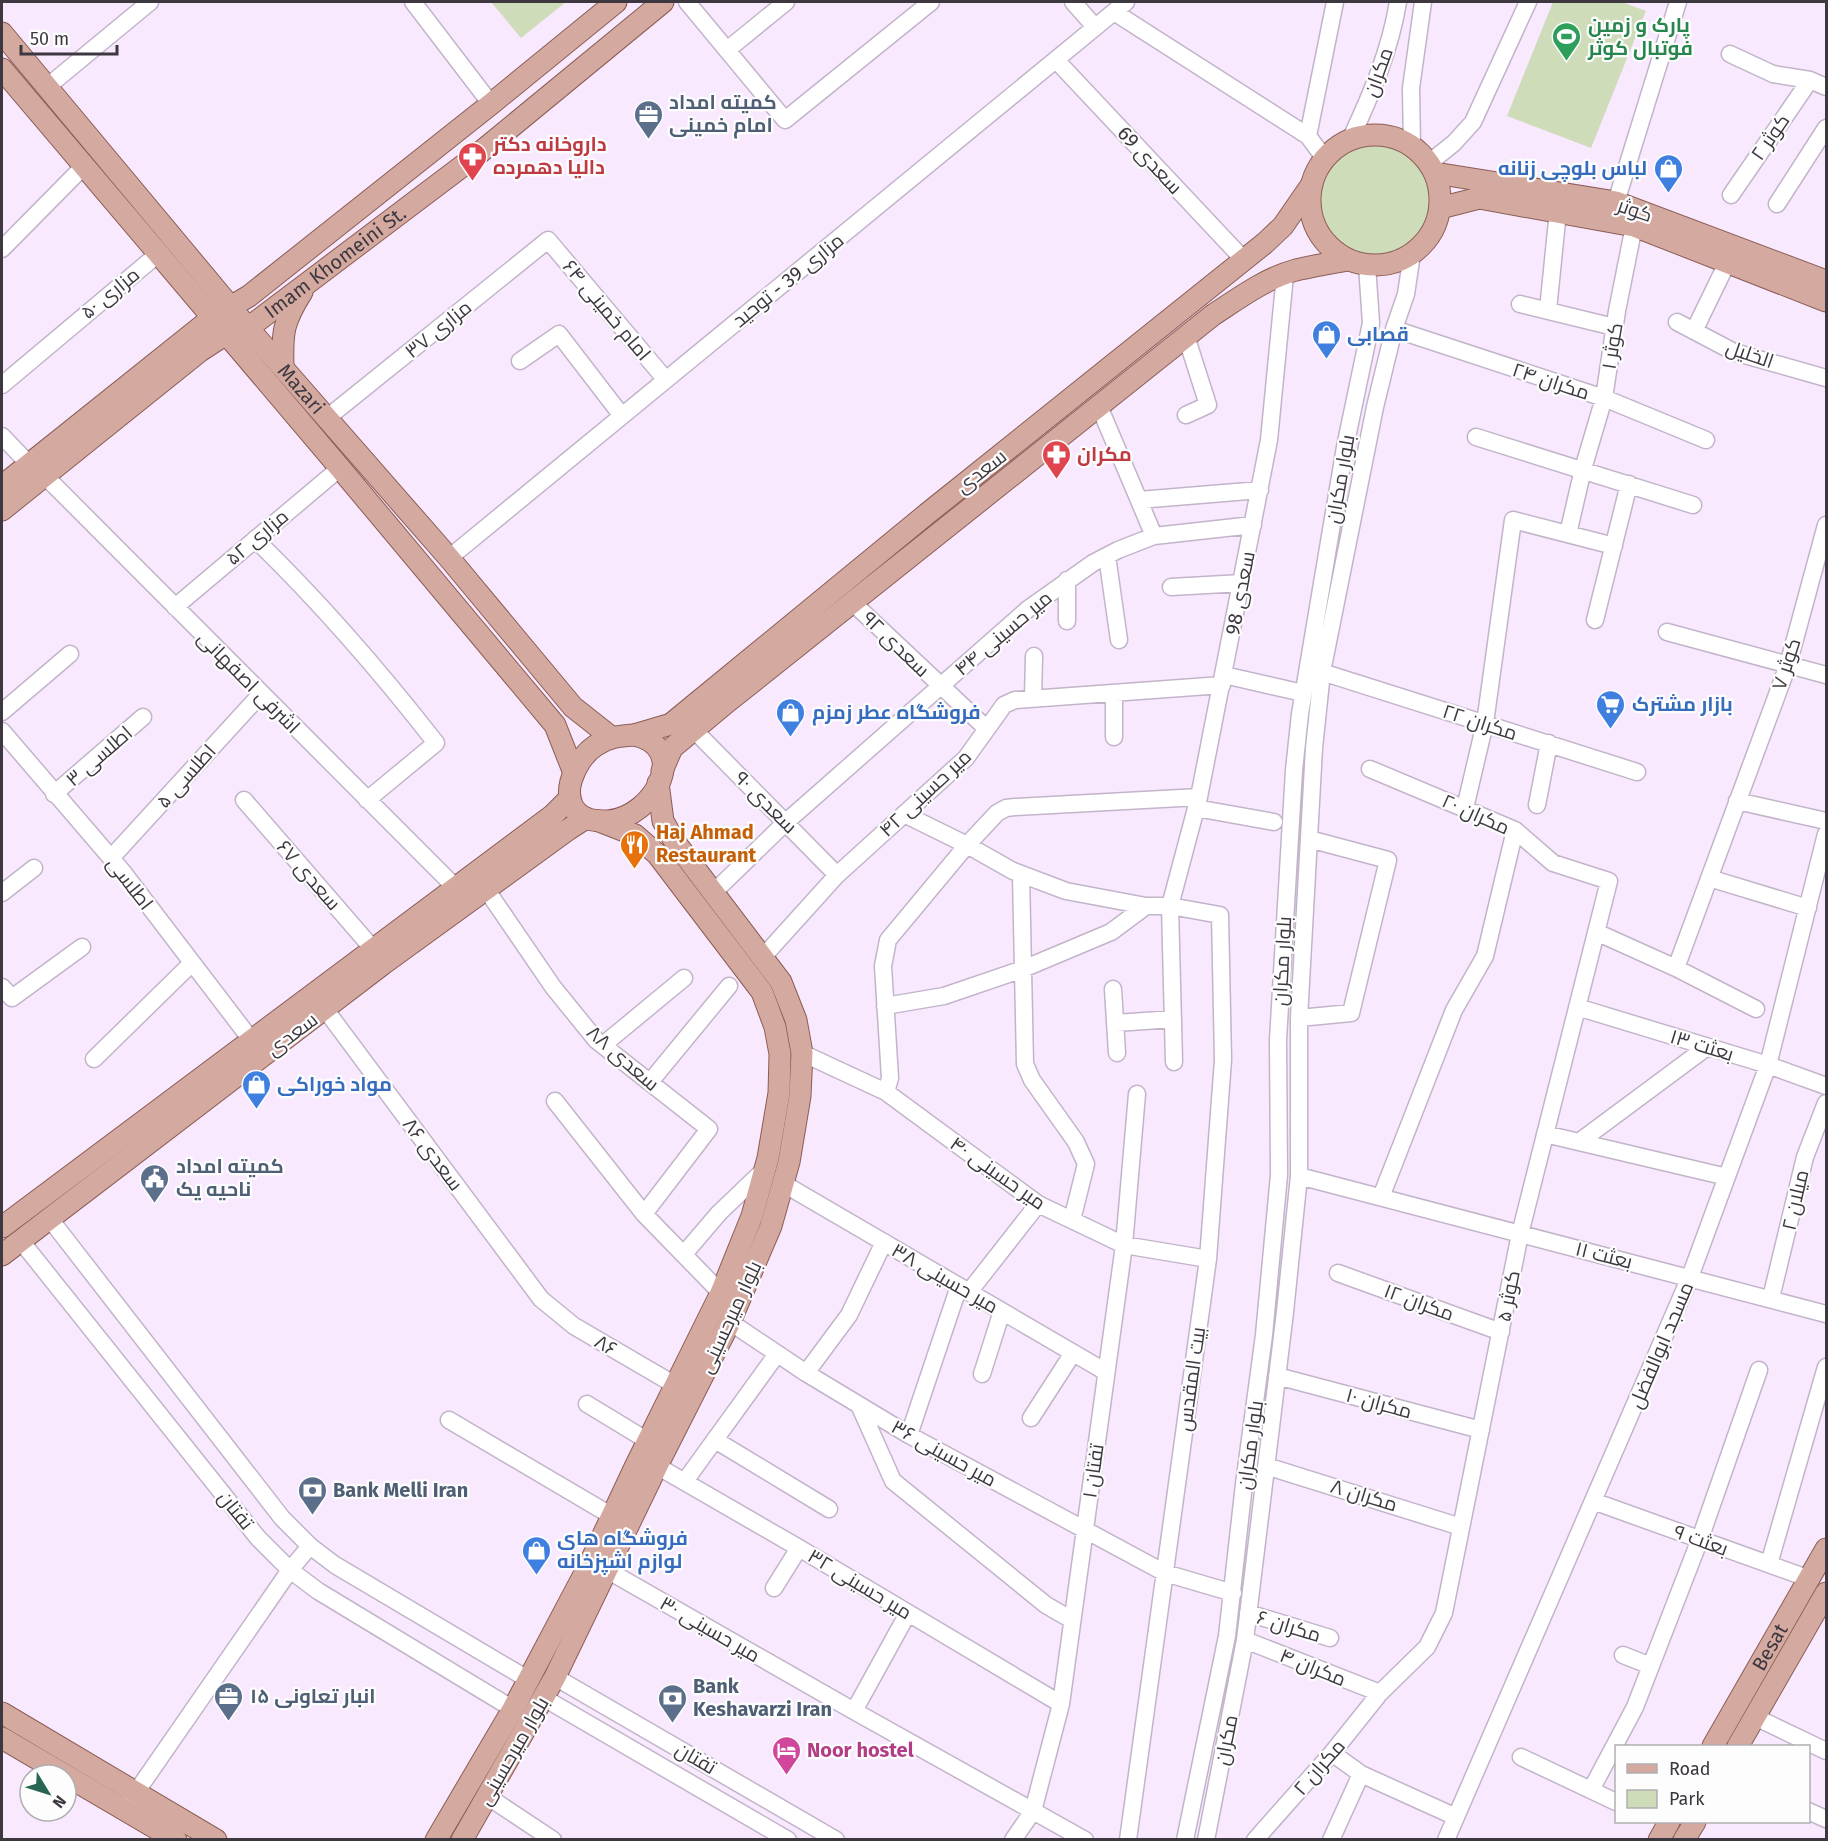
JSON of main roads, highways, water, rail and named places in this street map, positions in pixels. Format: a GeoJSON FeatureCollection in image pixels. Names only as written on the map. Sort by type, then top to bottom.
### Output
{"type":"FeatureCollection","features":[{"type":"Feature","properties":{"kind":"main road","name":"Imam Khomeini St."},"geometry":{"type":"LineString","coordinates":[[2,510],[36,470],[212,318],[249,296],[492,104],[616,2]]}},
{"type":"Feature","properties":{"kind":"main road","name":"Imam Khomeini St."},"geometry":{"type":"LineString","coordinates":[[2,486],[36,470],[225,334],[248,328],[477,155],[663,2]]}},
{"type":"Feature","properties":{"kind":"main road","name":"Mazari"},"geometry":{"type":"LineString","coordinates":[[2,33],[248,328],[449,558],[573,707],[611,737]]}},
{"type":"Feature","properties":{"kind":"main road","name":"Mazari"},"geometry":{"type":"LineString","coordinates":[[2,71],[555,725],[574,773]]}},
{"type":"Feature","properties":{"kind":"main road"},"geometry":{"type":"LineString","coordinates":[[1382,135],[1412,146],[1432,168],[1440,190],[1440,208],[1435,225],[1425,241],[1412,254],[1397,262],[1380,265],[1357,262],[1332,250],[1320,236],[1312,220],[1310,202],[1312,184],[1324,159],[1340,145],[1360,136],[1382,135]]}},
{"type":"Feature","properties":{"kind":"main road","name":"کوثر"},"geometry":{"type":"LineString","coordinates":[[1432,168],[1616,202],[1827,281]]}},
{"type":"Feature","properties":{"kind":"main road","name":"سعدی"},"geometry":{"type":"LineString","coordinates":[[634,735],[670,724],[1244,260],[1283,226],[1312,184]]}},
{"type":"Feature","properties":{"kind":"main road","name":"کوثر"},"geometry":{"type":"LineString","coordinates":[[1440,208],[1479,198],[1634,226],[1827,301]]}},
{"type":"Feature","properties":{"kind":"main road","name":"سعدی"},"geometry":{"type":"LineString","coordinates":[[660,777],[672,748],[1213,315],[1250,291],[1285,274],[1357,262]]}},
{"type":"Feature","properties":{"kind":"main road"},"geometry":{"type":"LineString","coordinates":[[283,367],[282,336],[290,311],[309,281]]}},
{"type":"Feature","properties":{"kind":"main road"},"geometry":{"type":"LineString","coordinates":[[634,735],[647,738],[658,746],[663,758],[660,777],[654,793],[640,809],[622,818],[592,820],[575,810],[570,798],[570,784],[579,763],[592,747],[611,737],[634,735]]}},
{"type":"Feature","properties":{"kind":"main road","name":"بلوار میرحسینی"},"geometry":{"type":"LineString","coordinates":[[465,1833],[555,1677],[657,1466],[730,1322],[771,1226],[784,1184],[800,1096],[802,1053],[796,1020],[781,982],[675,842],[663,821],[660,777]]}},
{"type":"Feature","properties":{"kind":"main road","name":"سعدی"},"geometry":{"type":"LineString","coordinates":[[2,1227],[553,815],[570,798]]}},
{"type":"Feature","properties":{"kind":"main road","name":"سعدی"},"geometry":{"type":"LineString","coordinates":[[2,1255],[486,889],[569,828],[592,820]]}},
{"type":"Feature","properties":{"kind":"main road","name":"بلوار میرحسینی"},"geometry":{"type":"LineString","coordinates":[[436,1839],[513,1709],[588,1567],[721,1293],[752,1216],[765,1169],[778,1094],[780,1054],[775,1027],[762,992],[657,854],[635,835],[592,820]]}},
{"type":"Feature","properties":{"kind":"main road","name":"Besat"},"geometry":{"type":"LineString","coordinates":[[1715,1742],[1827,1549]]}},
{"type":"Feature","properties":{"kind":"main road"},"geometry":{"type":"LineString","coordinates":[[1739,1745],[1824,1601]]}},
{"type":"Feature","properties":{"kind":"main road"},"geometry":{"type":"LineString","coordinates":[[2,1713],[130,1801],[176,1839]]}},
{"type":"Feature","properties":{"kind":"main road"},"geometry":{"type":"LineString","coordinates":[[2,1738],[130,1801],[216,1839]]}},
{"type":"Feature","properties":{"kind":"main road"},"geometry":{"type":"LineString","coordinates":[[1715,1742],[1732,1745]]}},
{"type":"Feature","properties":{"kind":"main road"},"geometry":{"type":"LineString","coordinates":[[449,1816],[465,1833]]}},
{"type":"Feature","properties":{"kind":"main road"},"geometry":{"type":"LineString","coordinates":[[1684,1839],[1694,1823]]}},
{"type":"Feature","properties":{"kind":"place","name":"پارک و زمین فوتبال کوثر"},"geometry":{"type":"Point","coordinates":[1567,62]}},
{"type":"Feature","properties":{"kind":"place","name":"کمیته امداد امام خمینی"},"geometry":{"type":"Point","coordinates":[648,140]}},
{"type":"Feature","properties":{"kind":"place","name":"داروخانه دکتر دالیا دهمرده"},"geometry":{"type":"Point","coordinates":[472,182]}},
{"type":"Feature","properties":{"kind":"place","name":"لباس بلوچی زنانه"},"geometry":{"type":"Point","coordinates":[1668,194]}},
{"type":"Feature","properties":{"kind":"place","name":"قصابی"},"geometry":{"type":"Point","coordinates":[1326,360]}},
{"type":"Feature","properties":{"kind":"place","name":"مکران"},"geometry":{"type":"Point","coordinates":[1056,480]}},
{"type":"Feature","properties":{"kind":"place","name":"بازار مشترک"},"geometry":{"type":"Point","coordinates":[1611,730]}},
{"type":"Feature","properties":{"kind":"place","name":"فروشگاه عطر زمزم"},"geometry":{"type":"Point","coordinates":[791,738]}},
{"type":"Feature","properties":{"kind":"place","name":"Haj Ahmad Restaurant"},"geometry":{"type":"Point","coordinates":[635,870]}},
{"type":"Feature","properties":{"kind":"place","name":"مواد خوراکی"},"geometry":{"type":"Point","coordinates":[256,1110]}},
{"type":"Feature","properties":{"kind":"place","name":"کمیته امداد ناحیه یک"},"geometry":{"type":"Point","coordinates":[155,1204]}},
{"type":"Feature","properties":{"kind":"place","name":"Bank Melli Iran"},"geometry":{"type":"Point","coordinates":[312,1516]}},
{"type":"Feature","properties":{"kind":"place","name":"فروشگاه های لوازم اشپزخانه"},"geometry":{"type":"Point","coordinates":[536,1576]}},
{"type":"Feature","properties":{"kind":"place","name":"انبار تعاونی ۱۵"},"geometry":{"type":"Point","coordinates":[229,1722]}},
{"type":"Feature","properties":{"kind":"place","name":"Bank Keshavarzi Iran"},"geometry":{"type":"Point","coordinates":[672,1724]}},
{"type":"Feature","properties":{"kind":"place","name":"Noor hostel"},"geometry":{"type":"Point","coordinates":[786,1776]}}]}
